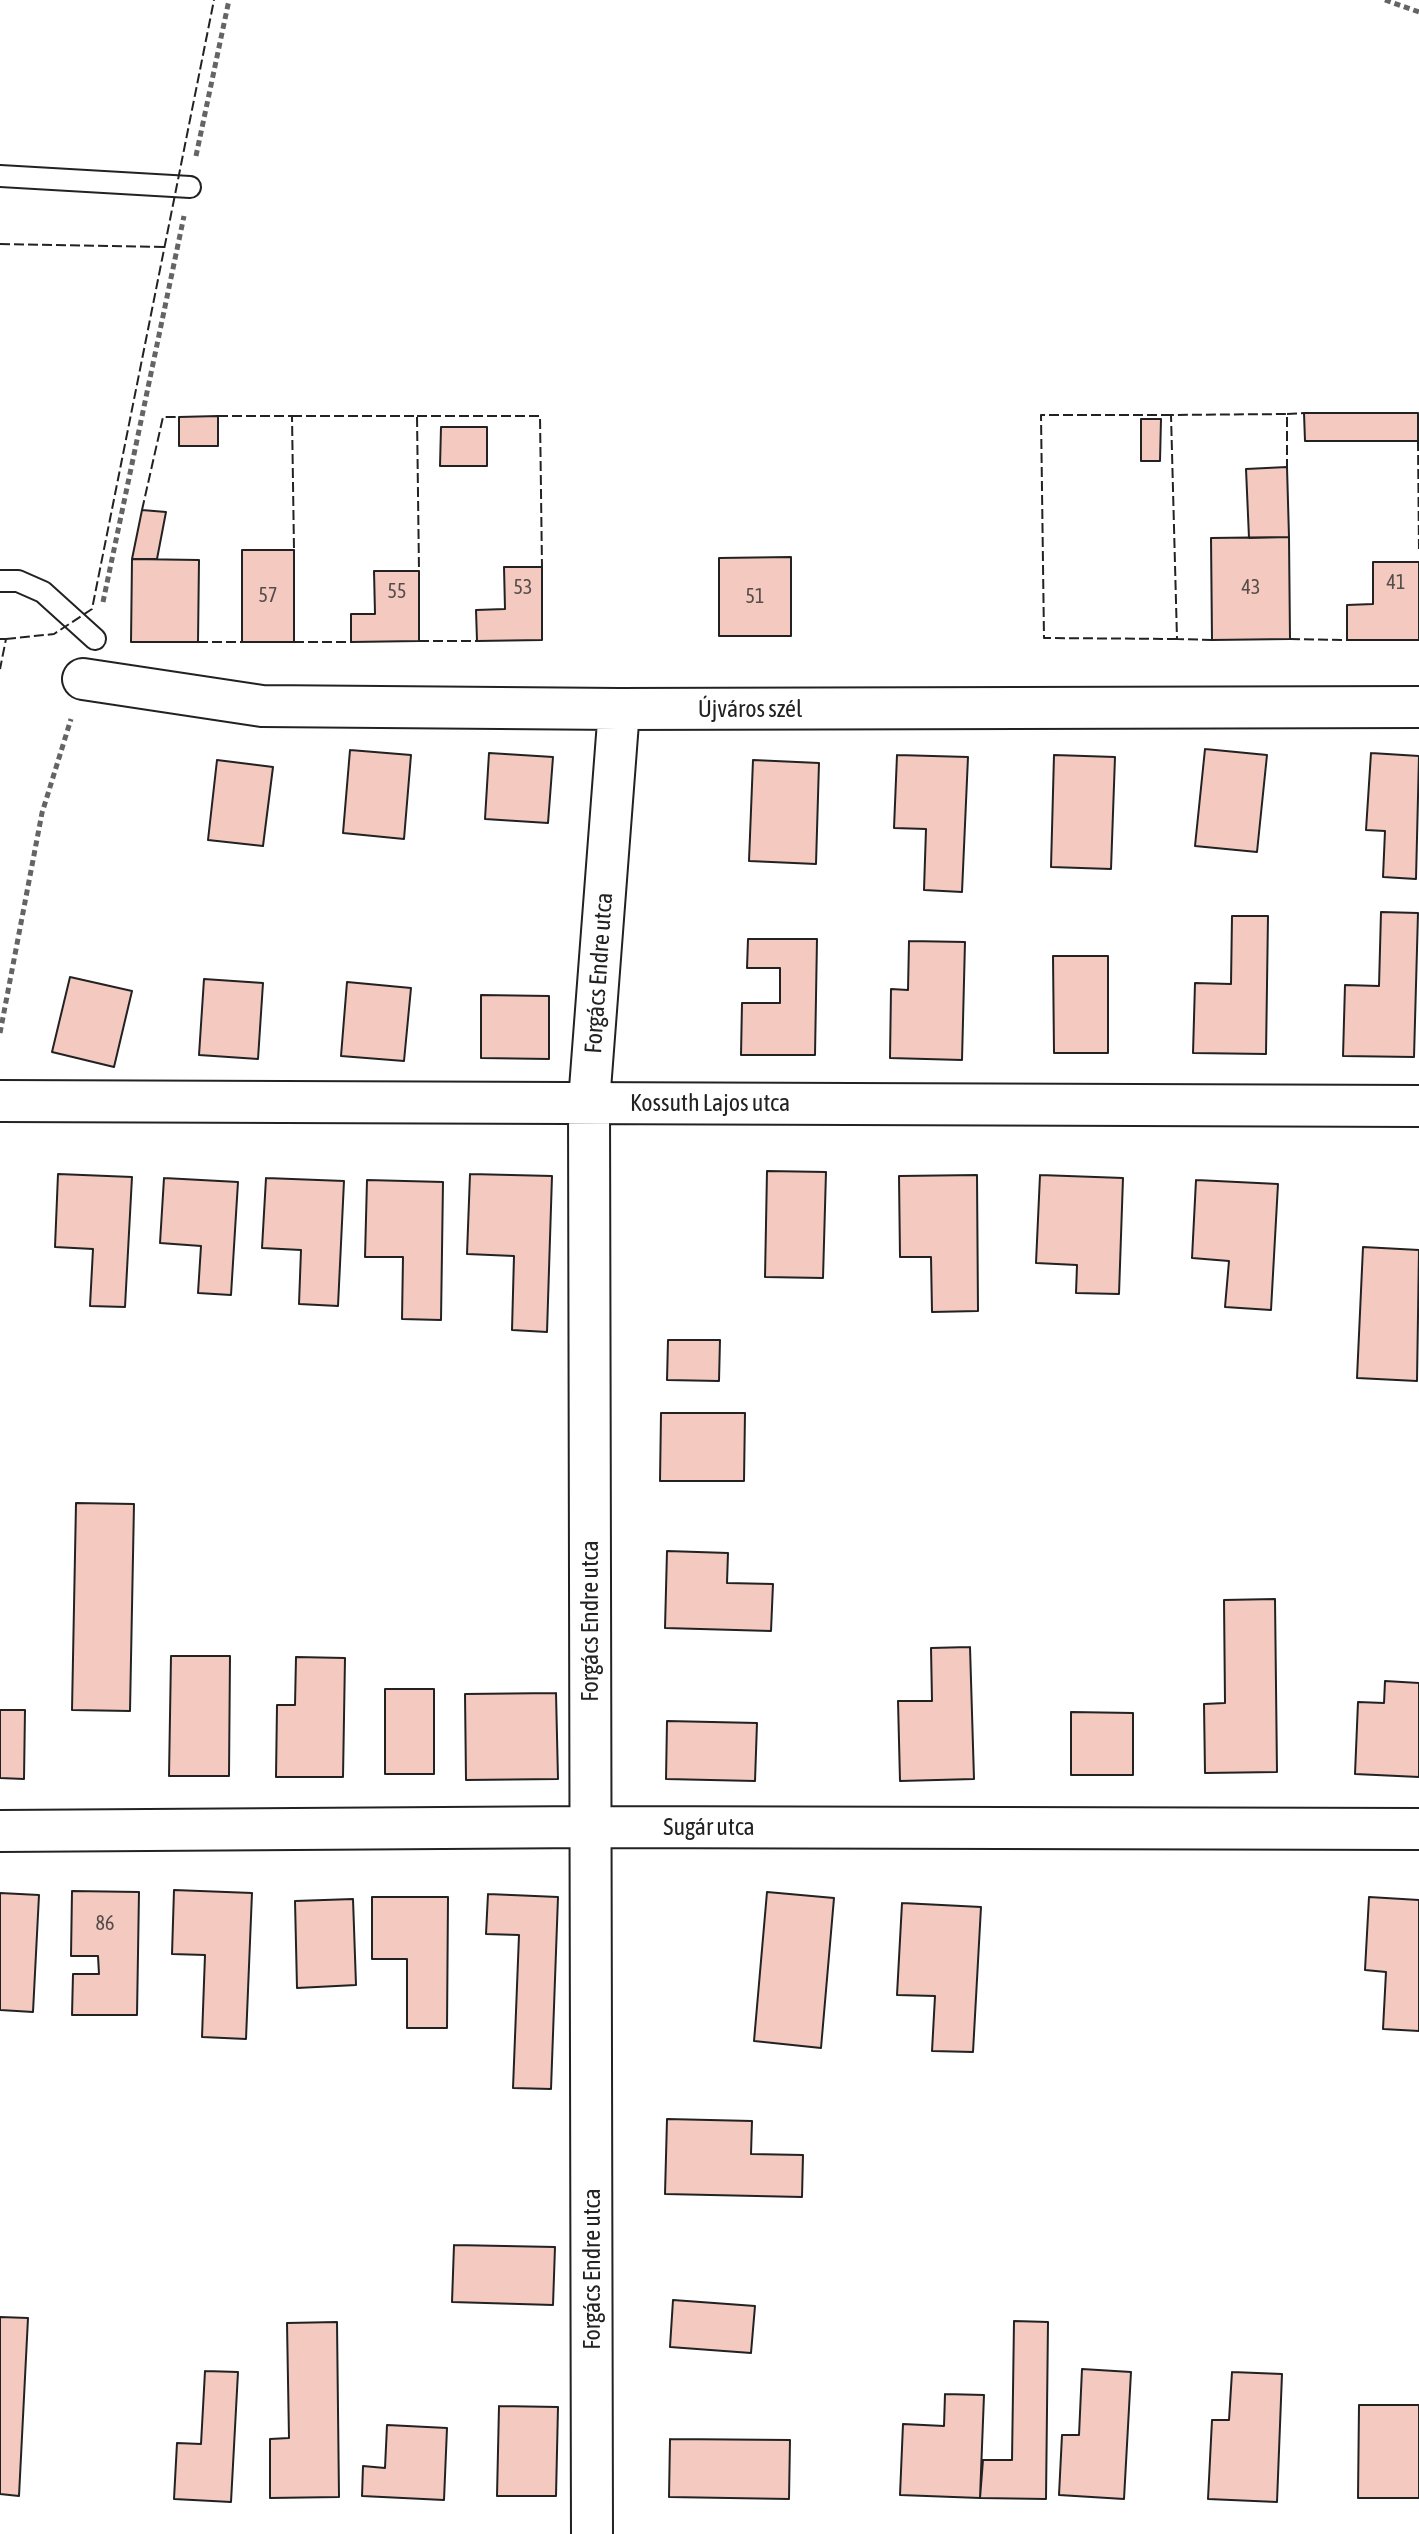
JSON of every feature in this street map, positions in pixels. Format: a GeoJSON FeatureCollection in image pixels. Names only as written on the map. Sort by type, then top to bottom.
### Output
{"type":"FeatureCollection","features":[{"type":"Feature","properties":{"kind":"street","name":"Újváros szél"},"geometry":{"type":"LineString","coordinates":[[83,679],[262,706],[619,709],[1419,707]]}},
{"type":"Feature","properties":{"kind":"street","name":"Forgács Endre utca"},"geometry":{"type":"LineString","coordinates":[[592,2534],[589,1102],[619,709]]}},
{"type":"Feature","properties":{"kind":"street","name":"Kossuth Lajos utca"},"geometry":{"type":"LineString","coordinates":[[0,1101],[1419,1106]]}},
{"type":"Feature","properties":{"kind":"street","name":"Sugár utca"},"geometry":{"type":"LineString","coordinates":[[0,1831],[590,1827],[1419,1829]]}},
{"type":"Feature","properties":{"kind":"lane"},"geometry":{"type":"LineString","coordinates":[[0,176],[190,187]]}},
{"type":"Feature","properties":{"kind":"lane"},"geometry":{"type":"LineString","coordinates":[[0,581],[18,581],[43,592],[95,639]]}},
{"type":"Feature","properties":{"kind":"path"},"geometry":{"type":"LineString","coordinates":[[95,639],[229,0]]}},
{"type":"Feature","properties":{"kind":"path"},"geometry":{"type":"LineString","coordinates":[[1385,0],[1419,12]]}},
{"type":"Feature","properties":{"kind":"path"},"geometry":{"type":"LineString","coordinates":[[0,1033],[42,813],[83,679]]}},
{"type":"Feature","properties":{"kind":"building"},"geometry":{"type":"Polygon","coordinates":[[[1304,413],[1418,413],[1418,441],[1305,441],[1304,413]]]}},
{"type":"Feature","properties":{"kind":"building"},"geometry":{"type":"Polygon","coordinates":[[[218,416],[218,446],[179,446],[179,417],[218,416]]]}},
{"type":"Feature","properties":{"kind":"building"},"geometry":{"type":"Polygon","coordinates":[[[1141,419],[1161,419],[1160,461],[1141,461],[1141,419]]]}},
{"type":"Feature","properties":{"kind":"building"},"geometry":{"type":"Polygon","coordinates":[[[441,427],[487,427],[487,466],[440,466],[441,427]]]}},
{"type":"Feature","properties":{"kind":"building"},"geometry":{"type":"Polygon","coordinates":[[[1287,467],[1289,537],[1249,538],[1246,469],[1287,467]]]}},
{"type":"Feature","properties":{"kind":"building"},"geometry":{"type":"Polygon","coordinates":[[[142,510],[166,512],[157,559],[132,559],[142,510]]]}},
{"type":"Feature","properties":{"kind":"building"},"geometry":{"type":"Polygon","coordinates":[[[1289,537],[1290,639],[1212,640],[1211,538],[1289,537]]]}},
{"type":"Feature","properties":{"kind":"building"},"geometry":{"type":"Polygon","coordinates":[[[242,550],[294,550],[294,642],[242,642],[242,550]]]}},
{"type":"Feature","properties":{"kind":"building"},"geometry":{"type":"Polygon","coordinates":[[[791,557],[791,636],[719,636],[719,558],[791,557]]]}},
{"type":"Feature","properties":{"kind":"building"},"geometry":{"type":"Polygon","coordinates":[[[132,559],[199,560],[198,642],[131,642],[132,559]]]}},
{"type":"Feature","properties":{"kind":"building"},"geometry":{"type":"Polygon","coordinates":[[[1373,562],[1419,562],[1419,640],[1347,640],[1347,605],[1373,604],[1373,562]]]}},
{"type":"Feature","properties":{"kind":"building"},"geometry":{"type":"Polygon","coordinates":[[[504,567],[542,567],[542,640],[477,641],[476,610],[505,609],[504,567]]]}},
{"type":"Feature","properties":{"kind":"building"},"geometry":{"type":"Polygon","coordinates":[[[374,571],[419,571],[419,641],[351,642],[351,614],[375,614],[374,571]]]}},
{"type":"Feature","properties":{"kind":"building"},"geometry":{"type":"Polygon","coordinates":[[[1205,749],[1267,755],[1257,852],[1195,846],[1205,749]]]}},
{"type":"Feature","properties":{"kind":"building"},"geometry":{"type":"Polygon","coordinates":[[[350,750],[411,755],[404,839],[343,833],[350,750]]]}},
{"type":"Feature","properties":{"kind":"building"},"geometry":{"type":"Polygon","coordinates":[[[489,753],[553,757],[548,823],[485,819],[489,753]]]}},
{"type":"Feature","properties":{"kind":"building"},"geometry":{"type":"Polygon","coordinates":[[[1371,753],[1419,756],[1416,879],[1383,877],[1385,831],[1366,830],[1371,753]]]}},
{"type":"Feature","properties":{"kind":"building"},"geometry":{"type":"Polygon","coordinates":[[[897,755],[968,757],[962,892],[924,890],[926,829],[894,828],[897,755]]]}},
{"type":"Feature","properties":{"kind":"building"},"geometry":{"type":"Polygon","coordinates":[[[1054,755],[1115,757],[1111,869],[1051,867],[1054,755]]]}},
{"type":"Feature","properties":{"kind":"building"},"geometry":{"type":"Polygon","coordinates":[[[217,760],[273,767],[263,846],[208,840],[217,760]]]}},
{"type":"Feature","properties":{"kind":"building"},"geometry":{"type":"Polygon","coordinates":[[[753,760],[819,763],[816,864],[749,861],[753,760]]]}},
{"type":"Feature","properties":{"kind":"building"},"geometry":{"type":"Polygon","coordinates":[[[1381,912],[1418,913],[1414,1057],[1343,1056],[1345,985],[1379,986],[1381,912]]]}},
{"type":"Feature","properties":{"kind":"building"},"geometry":{"type":"Polygon","coordinates":[[[1232,916],[1268,916],[1266,1054],[1193,1053],[1195,983],[1231,984],[1232,916]]]}},
{"type":"Feature","properties":{"kind":"building"},"geometry":{"type":"Polygon","coordinates":[[[748,939],[817,939],[815,1055],[741,1055],[742,1003],[780,1003],[780,968],[747,968],[748,939]]]}},
{"type":"Feature","properties":{"kind":"building"},"geometry":{"type":"Polygon","coordinates":[[[909,941],[965,942],[962,1060],[890,1058],[891,989],[908,990],[909,941]]]}},
{"type":"Feature","properties":{"kind":"building"},"geometry":{"type":"Polygon","coordinates":[[[1053,956],[1108,956],[1108,1053],[1054,1053],[1053,956]]]}},
{"type":"Feature","properties":{"kind":"building"},"geometry":{"type":"Polygon","coordinates":[[[70,977],[132,991],[114,1067],[52,1052],[70,977]]]}},
{"type":"Feature","properties":{"kind":"building"},"geometry":{"type":"Polygon","coordinates":[[[204,979],[263,983],[258,1059],[199,1055],[204,979]]]}},
{"type":"Feature","properties":{"kind":"building"},"geometry":{"type":"Polygon","coordinates":[[[347,982],[411,988],[404,1061],[341,1056],[347,982]]]}},
{"type":"Feature","properties":{"kind":"building"},"geometry":{"type":"Polygon","coordinates":[[[481,995],[549,996],[549,1059],[481,1058],[481,995]]]}},
{"type":"Feature","properties":{"kind":"building"},"geometry":{"type":"Polygon","coordinates":[[[767,1171],[826,1172],[823,1278],[765,1277],[767,1171]]]}},
{"type":"Feature","properties":{"kind":"building"},"geometry":{"type":"Polygon","coordinates":[[[58,1174],[132,1177],[125,1307],[90,1306],[93,1249],[55,1247],[58,1174]]]}},
{"type":"Feature","properties":{"kind":"building"},"geometry":{"type":"Polygon","coordinates":[[[470,1174],[552,1176],[547,1332],[512,1330],[514,1256],[467,1254],[470,1174]]]}},
{"type":"Feature","properties":{"kind":"building"},"geometry":{"type":"Polygon","coordinates":[[[977,1175],[978,1311],[932,1312],[931,1257],[900,1257],[899,1176],[977,1175]]]}},
{"type":"Feature","properties":{"kind":"building"},"geometry":{"type":"Polygon","coordinates":[[[1040,1175],[1123,1178],[1119,1294],[1076,1293],[1077,1265],[1036,1263],[1040,1175]]]}},
{"type":"Feature","properties":{"kind":"building"},"geometry":{"type":"Polygon","coordinates":[[[164,1178],[238,1182],[231,1295],[198,1293],[201,1246],[160,1243],[164,1178]]]}},
{"type":"Feature","properties":{"kind":"building"},"geometry":{"type":"Polygon","coordinates":[[[266,1178],[344,1181],[338,1306],[299,1304],[301,1250],[262,1248],[266,1178]]]}},
{"type":"Feature","properties":{"kind":"building"},"geometry":{"type":"Polygon","coordinates":[[[367,1180],[443,1182],[441,1320],[402,1319],[403,1257],[365,1257],[367,1180]]]}},
{"type":"Feature","properties":{"kind":"building"},"geometry":{"type":"Polygon","coordinates":[[[1196,1180],[1278,1184],[1271,1310],[1225,1307],[1229,1261],[1192,1258],[1196,1180]]]}},
{"type":"Feature","properties":{"kind":"building"},"geometry":{"type":"Polygon","coordinates":[[[1363,1247],[1419,1250],[1417,1381],[1357,1378],[1363,1247]]]}},
{"type":"Feature","properties":{"kind":"building"},"geometry":{"type":"Polygon","coordinates":[[[668,1340],[720,1340],[719,1381],[667,1380],[668,1340]]]}},
{"type":"Feature","properties":{"kind":"building"},"geometry":{"type":"Polygon","coordinates":[[[661,1413],[745,1413],[744,1481],[660,1481],[661,1413]]]}},
{"type":"Feature","properties":{"kind":"building"},"geometry":{"type":"Polygon","coordinates":[[[76,1503],[134,1504],[130,1711],[72,1710],[76,1503]]]}},
{"type":"Feature","properties":{"kind":"building"},"geometry":{"type":"Polygon","coordinates":[[[667,1551],[728,1553],[727,1583],[773,1584],[771,1631],[665,1628],[667,1551]]]}},
{"type":"Feature","properties":{"kind":"building"},"geometry":{"type":"Polygon","coordinates":[[[1275,1599],[1277,1772],[1205,1773],[1204,1704],[1225,1703],[1224,1600],[1275,1599]]]}},
{"type":"Feature","properties":{"kind":"building"},"geometry":{"type":"Polygon","coordinates":[[[970,1647],[974,1779],[900,1781],[898,1701],[932,1701],[931,1648],[970,1647]]]}},
{"type":"Feature","properties":{"kind":"building"},"geometry":{"type":"Polygon","coordinates":[[[171,1656],[230,1656],[229,1776],[169,1776],[171,1656]]]}},
{"type":"Feature","properties":{"kind":"building"},"geometry":{"type":"Polygon","coordinates":[[[296,1657],[345,1658],[343,1777],[276,1777],[277,1705],[295,1705],[296,1657]]]}},
{"type":"Feature","properties":{"kind":"building"},"geometry":{"type":"Polygon","coordinates":[[[1385,1681],[1419,1683],[1419,1777],[1355,1774],[1358,1702],[1384,1703],[1385,1681]]]}},
{"type":"Feature","properties":{"kind":"building"},"geometry":{"type":"Polygon","coordinates":[[[385,1689],[434,1689],[434,1774],[385,1774],[385,1689]]]}},
{"type":"Feature","properties":{"kind":"building"},"geometry":{"type":"Polygon","coordinates":[[[556,1693],[558,1779],[466,1780],[465,1694],[556,1693]]]}},
{"type":"Feature","properties":{"kind":"building"},"geometry":{"type":"Polygon","coordinates":[[[0,1710],[25,1710],[24,1779],[0,1778],[0,1710]]]}},
{"type":"Feature","properties":{"kind":"building"},"geometry":{"type":"Polygon","coordinates":[[[1071,1712],[1133,1713],[1133,1775],[1071,1775],[1071,1712]]]}},
{"type":"Feature","properties":{"kind":"building"},"geometry":{"type":"Polygon","coordinates":[[[667,1721],[757,1723],[755,1781],[666,1779],[667,1721]]]}},
{"type":"Feature","properties":{"kind":"building"},"geometry":{"type":"Polygon","coordinates":[[[174,1890],[252,1893],[246,2039],[202,2037],[205,1955],[172,1954],[174,1890]]]}},
{"type":"Feature","properties":{"kind":"building"},"geometry":{"type":"Polygon","coordinates":[[[72,1891],[139,1892],[137,2015],[72,2015],[73,1974],[99,1974],[98,1956],[71,1956],[72,1891]]]}},
{"type":"Feature","properties":{"kind":"building"},"geometry":{"type":"Polygon","coordinates":[[[767,1892],[834,1898],[821,2048],[754,2041],[767,1892]]]}},
{"type":"Feature","properties":{"kind":"building"},"geometry":{"type":"Polygon","coordinates":[[[0,1893],[39,1895],[33,2012],[0,2010],[0,1893]]]}},
{"type":"Feature","properties":{"kind":"building"},"geometry":{"type":"Polygon","coordinates":[[[488,1894],[558,1897],[551,2089],[513,2088],[519,1935],[486,1934],[488,1894]]]}},
{"type":"Feature","properties":{"kind":"building"},"geometry":{"type":"Polygon","coordinates":[[[372,1897],[448,1897],[447,2028],[407,2028],[407,1959],[372,1959],[372,1897]]]}},
{"type":"Feature","properties":{"kind":"building"},"geometry":{"type":"Polygon","coordinates":[[[1369,1897],[1419,1900],[1419,2031],[1383,2029],[1386,1972],[1365,1970],[1369,1897]]]}},
{"type":"Feature","properties":{"kind":"building"},"geometry":{"type":"Polygon","coordinates":[[[353,1899],[356,1985],[297,1988],[295,1901],[353,1899]]]}},
{"type":"Feature","properties":{"kind":"building"},"geometry":{"type":"Polygon","coordinates":[[[902,1903],[981,1907],[973,2052],[932,2051],[935,1996],[897,1995],[902,1903]]]}},
{"type":"Feature","properties":{"kind":"building"},"geometry":{"type":"Polygon","coordinates":[[[667,2119],[752,2121],[751,2154],[803,2155],[802,2197],[665,2194],[667,2119]]]}},
{"type":"Feature","properties":{"kind":"building"},"geometry":{"type":"Polygon","coordinates":[[[454,2245],[555,2247],[553,2305],[452,2302],[454,2245]]]}},
{"type":"Feature","properties":{"kind":"building"},"geometry":{"type":"Polygon","coordinates":[[[673,2300],[755,2306],[751,2353],[670,2347],[673,2300]]]}},
{"type":"Feature","properties":{"kind":"building"},"geometry":{"type":"Polygon","coordinates":[[[0,2317],[28,2318],[19,2496],[0,2494],[0,2317]]]}},
{"type":"Feature","properties":{"kind":"building"},"geometry":{"type":"Polygon","coordinates":[[[1014,2321],[1048,2322],[1046,2499],[980,2498],[983,2460],[1012,2460],[1014,2321]]]}},
{"type":"Feature","properties":{"kind":"building"},"geometry":{"type":"Polygon","coordinates":[[[337,2322],[339,2497],[270,2498],[270,2439],[289,2438],[287,2323],[337,2322]]]}},
{"type":"Feature","properties":{"kind":"building"},"geometry":{"type":"Polygon","coordinates":[[[1082,2369],[1131,2372],[1124,2499],[1059,2495],[1062,2435],[1079,2435],[1082,2369]]]}},
{"type":"Feature","properties":{"kind":"building"},"geometry":{"type":"Polygon","coordinates":[[[205,2371],[238,2372],[231,2502],[174,2499],[177,2443],[201,2444],[205,2371]]]}},
{"type":"Feature","properties":{"kind":"building"},"geometry":{"type":"Polygon","coordinates":[[[1232,2372],[1282,2374],[1277,2502],[1208,2499],[1212,2420],[1229,2420],[1232,2372]]]}},
{"type":"Feature","properties":{"kind":"building"},"geometry":{"type":"Polygon","coordinates":[[[945,2394],[984,2395],[980,2498],[900,2495],[903,2424],[944,2426],[945,2394]]]}},
{"type":"Feature","properties":{"kind":"building"},"geometry":{"type":"Polygon","coordinates":[[[1359,2405],[1419,2405],[1419,2498],[1358,2498],[1359,2405]]]}},
{"type":"Feature","properties":{"kind":"building"},"geometry":{"type":"Polygon","coordinates":[[[499,2406],[558,2407],[556,2496],[497,2496],[499,2406]]]}},
{"type":"Feature","properties":{"kind":"building"},"geometry":{"type":"Polygon","coordinates":[[[387,2425],[447,2428],[444,2500],[362,2496],[363,2466],[385,2468],[387,2425]]]}},
{"type":"Feature","properties":{"kind":"building"},"geometry":{"type":"Polygon","coordinates":[[[670,2439],[790,2440],[789,2499],[669,2497],[670,2439]]]}},
{"type":"Feature","properties":{"kind":"fence"},"geometry":{"type":"LineString","coordinates":[[6,639],[54,634],[92,609],[214,0]]}},
{"type":"Feature","properties":{"kind":"fence"},"geometry":{"type":"LineString","coordinates":[[0,244],[164,247]]}},
{"type":"Feature","properties":{"kind":"fence"},"geometry":{"type":"LineString","coordinates":[[1287,414],[1304,413]]}},
{"type":"Feature","properties":{"kind":"fence"},"geometry":{"type":"LineString","coordinates":[[1212,640],[1177,639],[1171,415],[1287,414],[1287,467]]}},
{"type":"Feature","properties":{"kind":"fence"},"geometry":{"type":"LineString","coordinates":[[1171,415],[1041,415],[1044,638],[1177,639]]}},
{"type":"Feature","properties":{"kind":"fence"},"geometry":{"type":"LineString","coordinates":[[218,416],[292,416],[294,550]]}},
{"type":"Feature","properties":{"kind":"fence"},"geometry":{"type":"LineString","coordinates":[[292,416],[417,416],[419,571]]}},
{"type":"Feature","properties":{"kind":"fence"},"geometry":{"type":"LineString","coordinates":[[417,416],[540,416],[542,567]]}},
{"type":"Feature","properties":{"kind":"fence"},"geometry":{"type":"LineString","coordinates":[[142,510],[163,417],[179,417]]}},
{"type":"Feature","properties":{"kind":"fence"},"geometry":{"type":"LineString","coordinates":[[1418,441],[1419,551]]}},
{"type":"Feature","properties":{"kind":"fence"},"geometry":{"type":"LineString","coordinates":[[0,639],[6,639],[0,669]]}},
{"type":"Feature","properties":{"kind":"fence"},"geometry":{"type":"LineString","coordinates":[[1290,639],[1347,640]]}},
{"type":"Feature","properties":{"kind":"fence"},"geometry":{"type":"LineString","coordinates":[[419,641],[477,641]]}},
{"type":"Feature","properties":{"kind":"fence"},"geometry":{"type":"LineString","coordinates":[[198,642],[242,642]]}},
{"type":"Feature","properties":{"kind":"fence"},"geometry":{"type":"LineString","coordinates":[[294,642],[351,642]]}}]}
